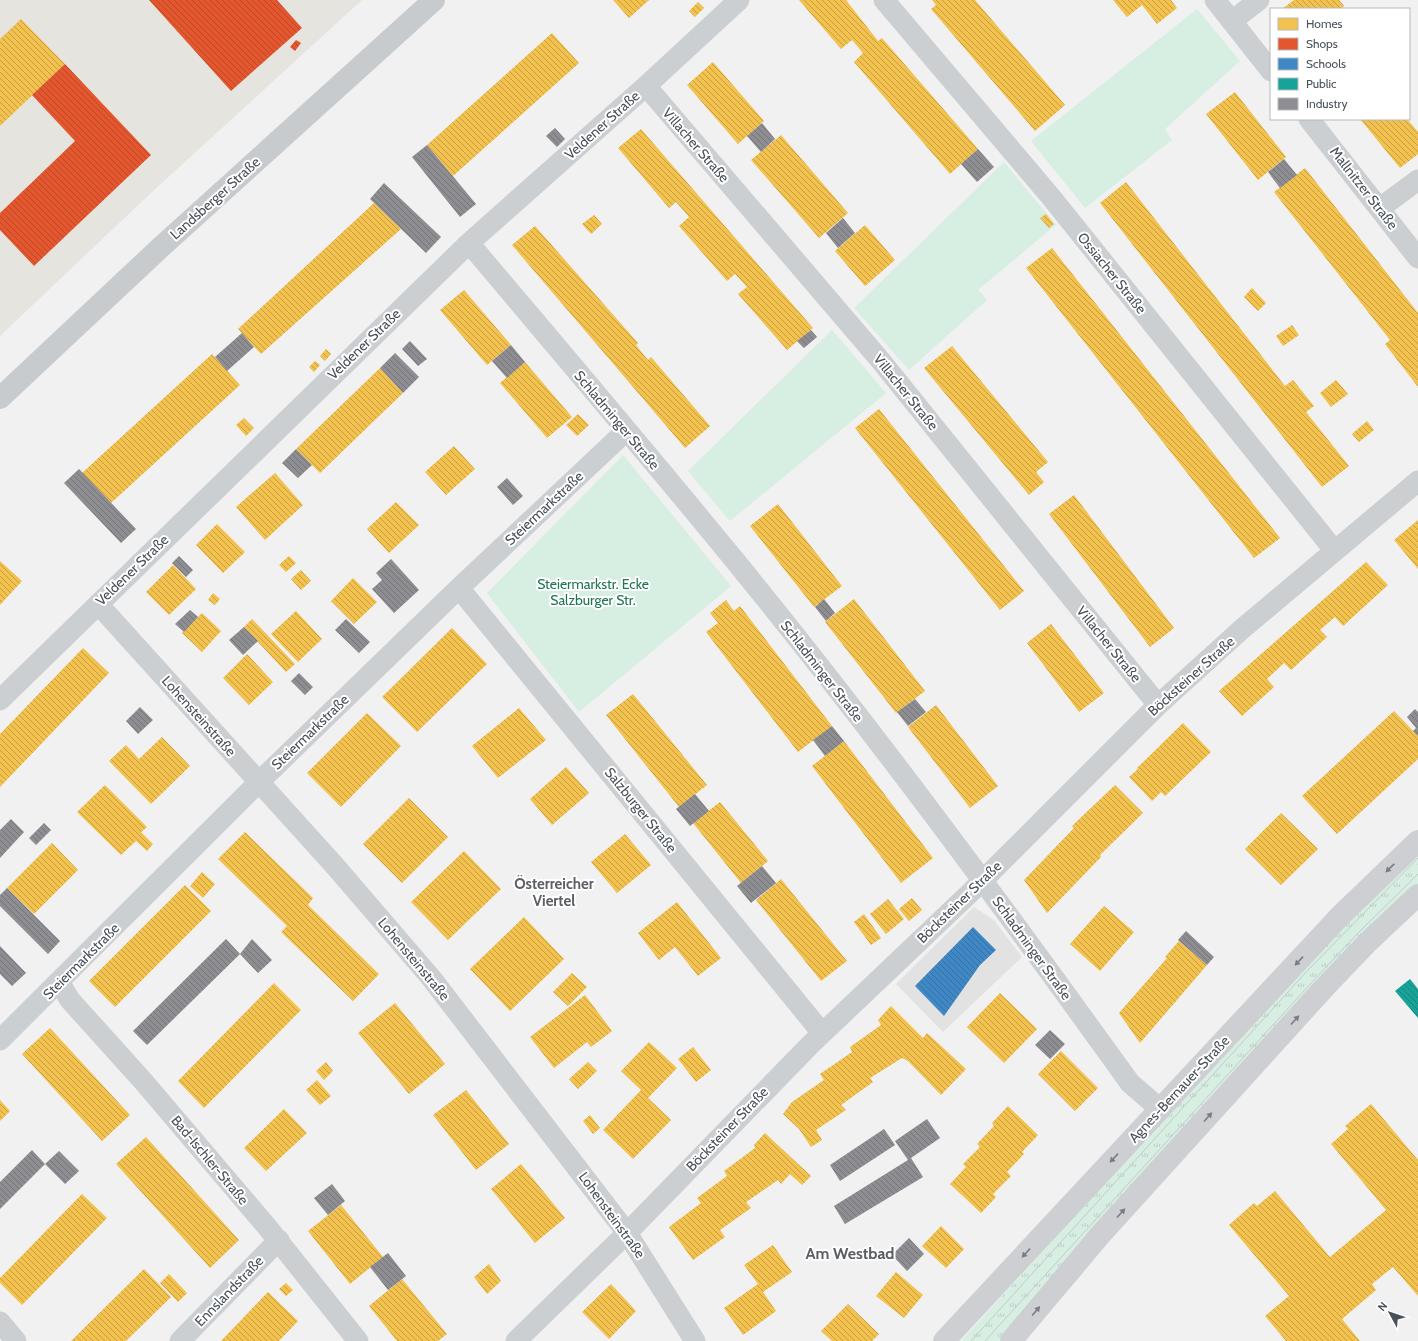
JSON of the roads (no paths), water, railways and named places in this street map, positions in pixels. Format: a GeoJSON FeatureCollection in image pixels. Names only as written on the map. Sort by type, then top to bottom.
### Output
{"type":"FeatureCollection","features":[{"type":"Feature","properties":{"kind":"main road","name":"Landsberger Straße"},"geometry":{"type":"LineString","coordinates":[[0,398],[161,247],[434,0]]}},
{"type":"Feature","properties":{"kind":"main road","name":"Agnes-Bernauer-Straße"},"geometry":{"type":"LineString","coordinates":[[944,1341],[1340,916],[1418,841]]}},
{"type":"Feature","properties":{"kind":"main road"},"geometry":{"type":"LineString","coordinates":[[1011,1341],[1101,1234],[1324,988],[1368,942],[1418,895]]}},
{"type":"Feature","properties":{"kind":"street","name":"Veldener Straße"},"geometry":{"type":"LineString","coordinates":[[0,700],[469,243],[646,86],[739,0]]}},
{"type":"Feature","properties":{"kind":"street","name":"Ossiacher Straße"},"geometry":{"type":"LineString","coordinates":[[884,0],[1051,197],[1334,550]]}},
{"type":"Feature","properties":{"kind":"street"},"geometry":{"type":"LineString","coordinates":[[1215,0],[1270,70]]}},
{"type":"Feature","properties":{"kind":"street"},"geometry":{"type":"LineString","coordinates":[[1232,21],[1259,0]]}},
{"type":"Feature","properties":{"kind":"street","name":"Villacher Straße"},"geometry":{"type":"LineString","coordinates":[[646,86],[881,361],[1158,705]]}},
{"type":"Feature","properties":{"kind":"street","name":"Mallnitzer Straße"},"geometry":{"type":"LineString","coordinates":[[1310,120],[1418,258]]}},
{"type":"Feature","properties":{"kind":"street"},"geometry":{"type":"LineString","coordinates":[[1380,208],[1418,180]]}},
{"type":"Feature","properties":{"kind":"street","name":"Schladminger Straße"},"geometry":{"type":"LineString","coordinates":[[469,243],[742,569],[983,880],[1130,1082],[1160,1109]]}},
{"type":"Feature","properties":{"kind":"street","name":"Steiermarkstraße"},"geometry":{"type":"LineString","coordinates":[[0,1040],[60,982],[259,782],[459,588],[626,431]]}},
{"type":"Feature","properties":{"kind":"street","name":"Böcksteiner Straße"},"geometry":{"type":"LineString","coordinates":[[516,1341],[627,1233],[822,1033],[983,880],[1158,705],[1242,629],[1334,550],[1418,481]]}},
{"type":"Feature","properties":{"kind":"street","name":"Salzburger Straße"},"geometry":{"type":"LineString","coordinates":[[459,588],[822,1033]]}},
{"type":"Feature","properties":{"kind":"street","name":"Lohensteinstraße"},"geometry":{"type":"LineString","coordinates":[[98,604],[335,866],[432,979],[627,1233],[695,1341]]}},
{"type":"Feature","properties":{"kind":"street","name":"Bad-Ischler-Straße"},"geometry":{"type":"LineString","coordinates":[[60,982],[70,1000],[143,1081],[278,1240],[358,1341]]}},
{"type":"Feature","properties":{"kind":"street","name":"Ennslandstraße"},"geometry":{"type":"LineString","coordinates":[[180,1341],[278,1240]]}},
{"type":"Feature","properties":{"kind":"street"},"geometry":{"type":"LineString","coordinates":[[0,1322],[16,1341]]}},
{"type":"Feature","properties":{"kind":"tram line"},"geometry":{"type":"LineString","coordinates":[[971,1341],[1308,970],[1418,858]]}},
{"type":"Feature","properties":{"kind":"tram line"},"geometry":{"type":"LineString","coordinates":[[985,1341],[1314,980],[1358,933],[1418,874]]}},
{"type":"Feature","properties":{"kind":"district","name":"Österreicher Viertel"},"geometry":{"type":"Point","coordinates":[554,892]}},
{"type":"Feature","properties":{"kind":"district","name":"Am Westbad"},"geometry":{"type":"Point","coordinates":[850,1253]}},
{"type":"Feature","properties":{"kind":"park label","name":"Steiermarkstr. Ecke Salzburger Str."},"geometry":{"type":"Point","coordinates":[593,592]}}]}
